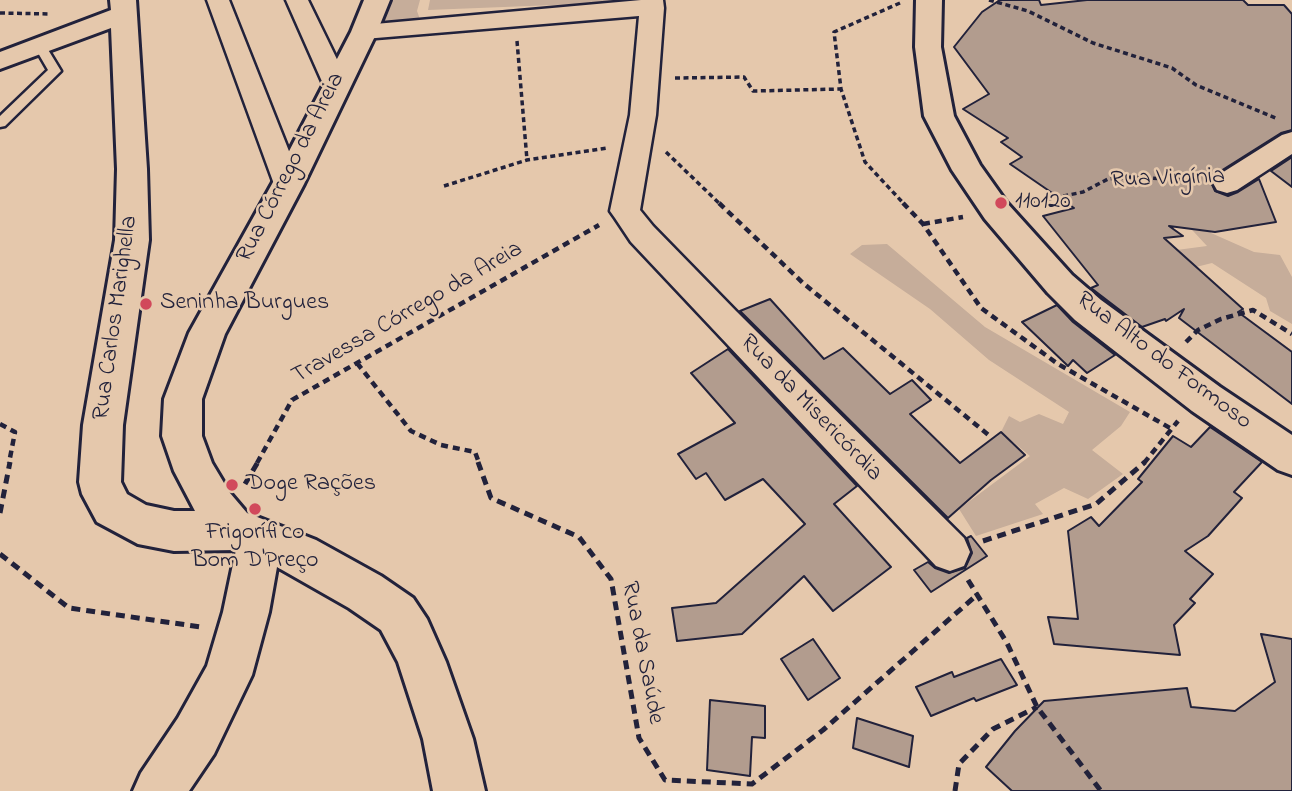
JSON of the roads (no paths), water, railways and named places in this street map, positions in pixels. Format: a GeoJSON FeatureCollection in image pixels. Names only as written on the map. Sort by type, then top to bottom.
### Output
{"type":"FeatureCollection","features":[{"type":"Feature","properties":{"kind":"street"},"geometry":{"type":"LineString","coordinates":[[218,0],[288,184]]}},
{"type":"Feature","properties":{"kind":"street"},"geometry":{"type":"LineString","coordinates":[[297,0],[337,86]]}},
{"type":"Feature","properties":{"kind":"street","name":"Rua Córrego da Areia"},"geometry":{"type":"LineString","coordinates":[[239,530],[185,450],[181,420],[183,399],[212,321],[288,184],[364,32],[377,0]]}},
{"type":"Feature","properties":{"kind":"street","name":"Rua Alto do Formoso"},"geometry":{"type":"LineString","coordinates":[[929,0],[929,55],[939,116],[967,170],[996,211],[1060,284],[1088,310],[1206,399],[1292,457]]}},
{"type":"Feature","properties":{"kind":"street"},"geometry":{"type":"LineString","coordinates":[[364,32],[652,4]]}},
{"type":"Feature","properties":{"kind":"street","name":"Rua da Misericórdia"},"geometry":{"type":"LineString","coordinates":[[652,4],[639,144],[625,211],[642,234],[950,552]]}},
{"type":"Feature","properties":{"kind":"street"},"geometry":{"type":"LineString","coordinates":[[0,61],[40,46],[123,7]]}},
{"type":"Feature","properties":{"kind":"street","name":"Rua Carlos Marighella"},"geometry":{"type":"LineString","coordinates":[[123,7],[132,169],[132,240],[103,425],[100,482],[103,494],[112,508],[138,524],[174,531],[239,530]]}},
{"type":"Feature","properties":{"kind":"street","name":"Rua Virgínia"},"geometry":{"type":"LineString","coordinates":[[1227,183],[1286,131]]}},
{"type":"Feature","properties":{"kind":"street"},"geometry":{"type":"LineString","coordinates":[[159,791],[196,736],[228,675],[240,632],[239,530],[300,555],[365,592],[397,614],[411,635],[422,662],[447,739],[459,791]]}},
{"type":"Feature","properties":{"kind":"lane"},"geometry":{"type":"LineString","coordinates":[[0,123],[55,71],[40,46]]}},
{"type":"Feature","properties":{"kind":"place","name":"110120"},"geometry":{"type":"Point","coordinates":[1001,203]}},
{"type":"Feature","properties":{"kind":"place","name":"Seninha Burgues"},"geometry":{"type":"Point","coordinates":[146,304]}},
{"type":"Feature","properties":{"kind":"place","name":"Doge Rações"},"geometry":{"type":"Point","coordinates":[232,485]}},
{"type":"Feature","properties":{"kind":"place","name":"Frigorífico Bom D'Preço"},"geometry":{"type":"Point","coordinates":[255,509]}}]}
